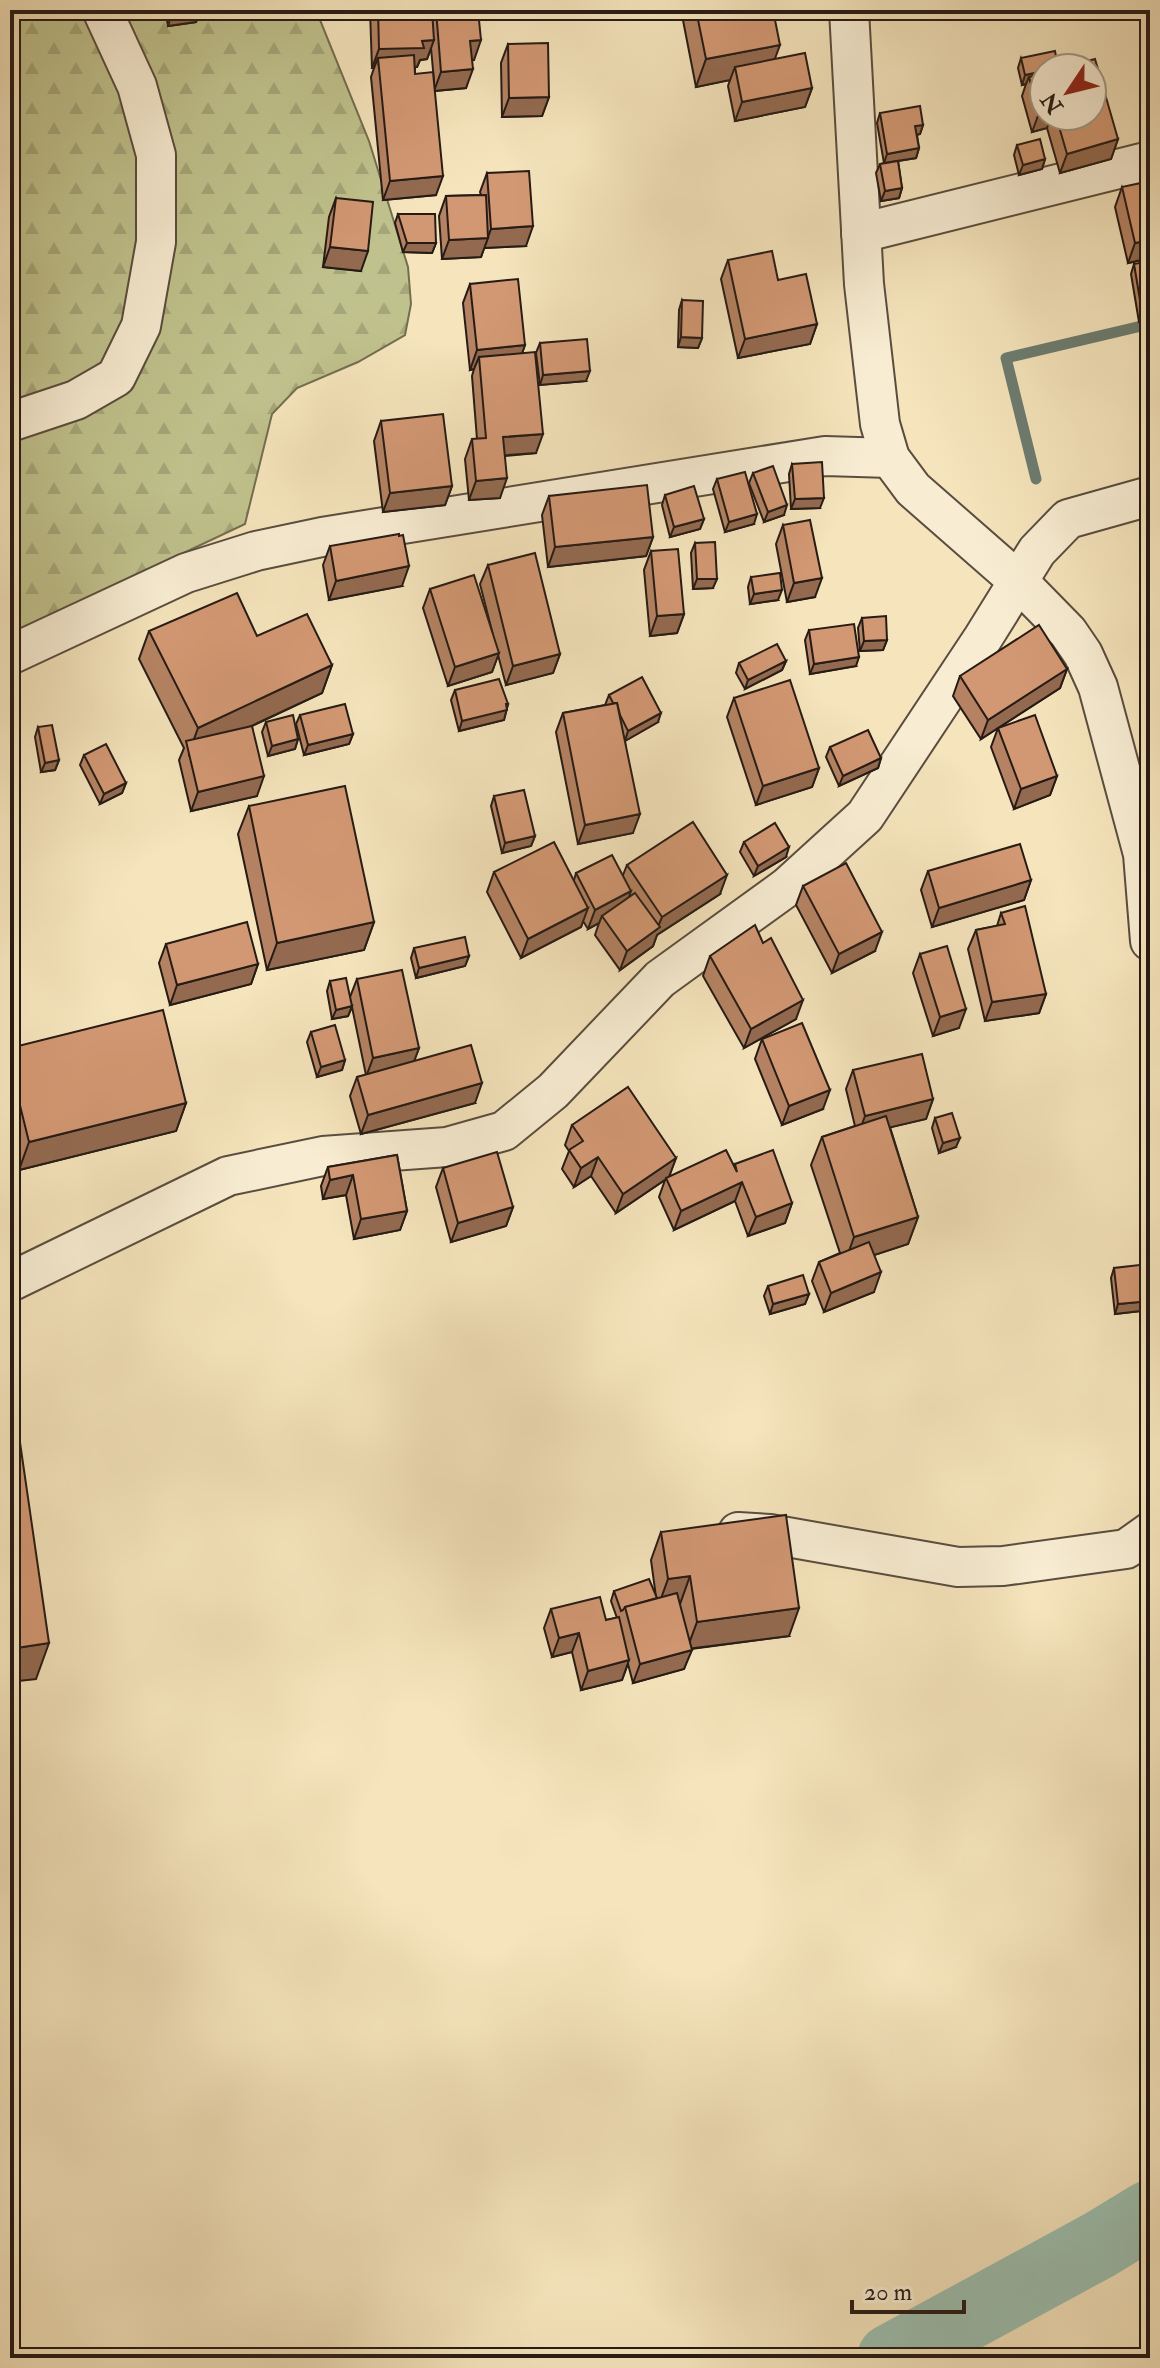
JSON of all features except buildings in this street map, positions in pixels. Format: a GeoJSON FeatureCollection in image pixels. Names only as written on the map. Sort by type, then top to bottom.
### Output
{"type":"FeatureCollection","features":[{"type":"Feature","properties":{"kind":"street"},"geometry":{"type":"LineString","coordinates":[[10,422],[76,400],[116,377],[141,326],[156,242],[156,155],[137,86],[102,10]]}},
{"type":"Feature","properties":{"kind":"street"},"geometry":{"type":"LineString","coordinates":[[849,10],[861,233],[880,424],[890,458],[913,489],[1018,581],[1068,632],[1083,654],[1098,687],[1146,854],[1150,941]]}},
{"type":"Feature","properties":{"kind":"street"},"geometry":{"type":"LineString","coordinates":[[861,233],[1150,161]]}},
{"type":"Feature","properties":{"kind":"street"},"geometry":{"type":"LineString","coordinates":[[10,655],[186,573],[256,551],[322,537],[825,456],[890,458]]}},
{"type":"Feature","properties":{"kind":"street"},"geometry":{"type":"LineString","coordinates":[[10,1282],[228,1176],[323,1156],[447,1147],[504,1131],[553,1091],[660,979],[787,887],[865,816],[1037,551],[1068,519],[1150,496]]}},
{"type":"Feature","properties":{"kind":"street"},"geometry":{"type":"LineString","coordinates":[[700,1529],[770,1534],[958,1567],[1003,1566],[1126,1549],[1150,1532]]}},
{"type":"Feature","properties":{"kind":"green space"},"geometry":{"type":"Polygon","coordinates":[[[10,10],[316,10],[369,141],[408,267],[411,304],[405,335],[358,362],[297,388],[272,414],[245,524],[10,635],[10,10]]]}},
{"type":"Feature","properties":{"kind":"waterway"},"geometry":{"type":"LineString","coordinates":[[1036,479],[1006,358],[1150,324]]}},
{"type":"Feature","properties":{"kind":"waterway"},"geometry":{"type":"LineString","coordinates":[[891,2358],[1150,2214]]}}]}
